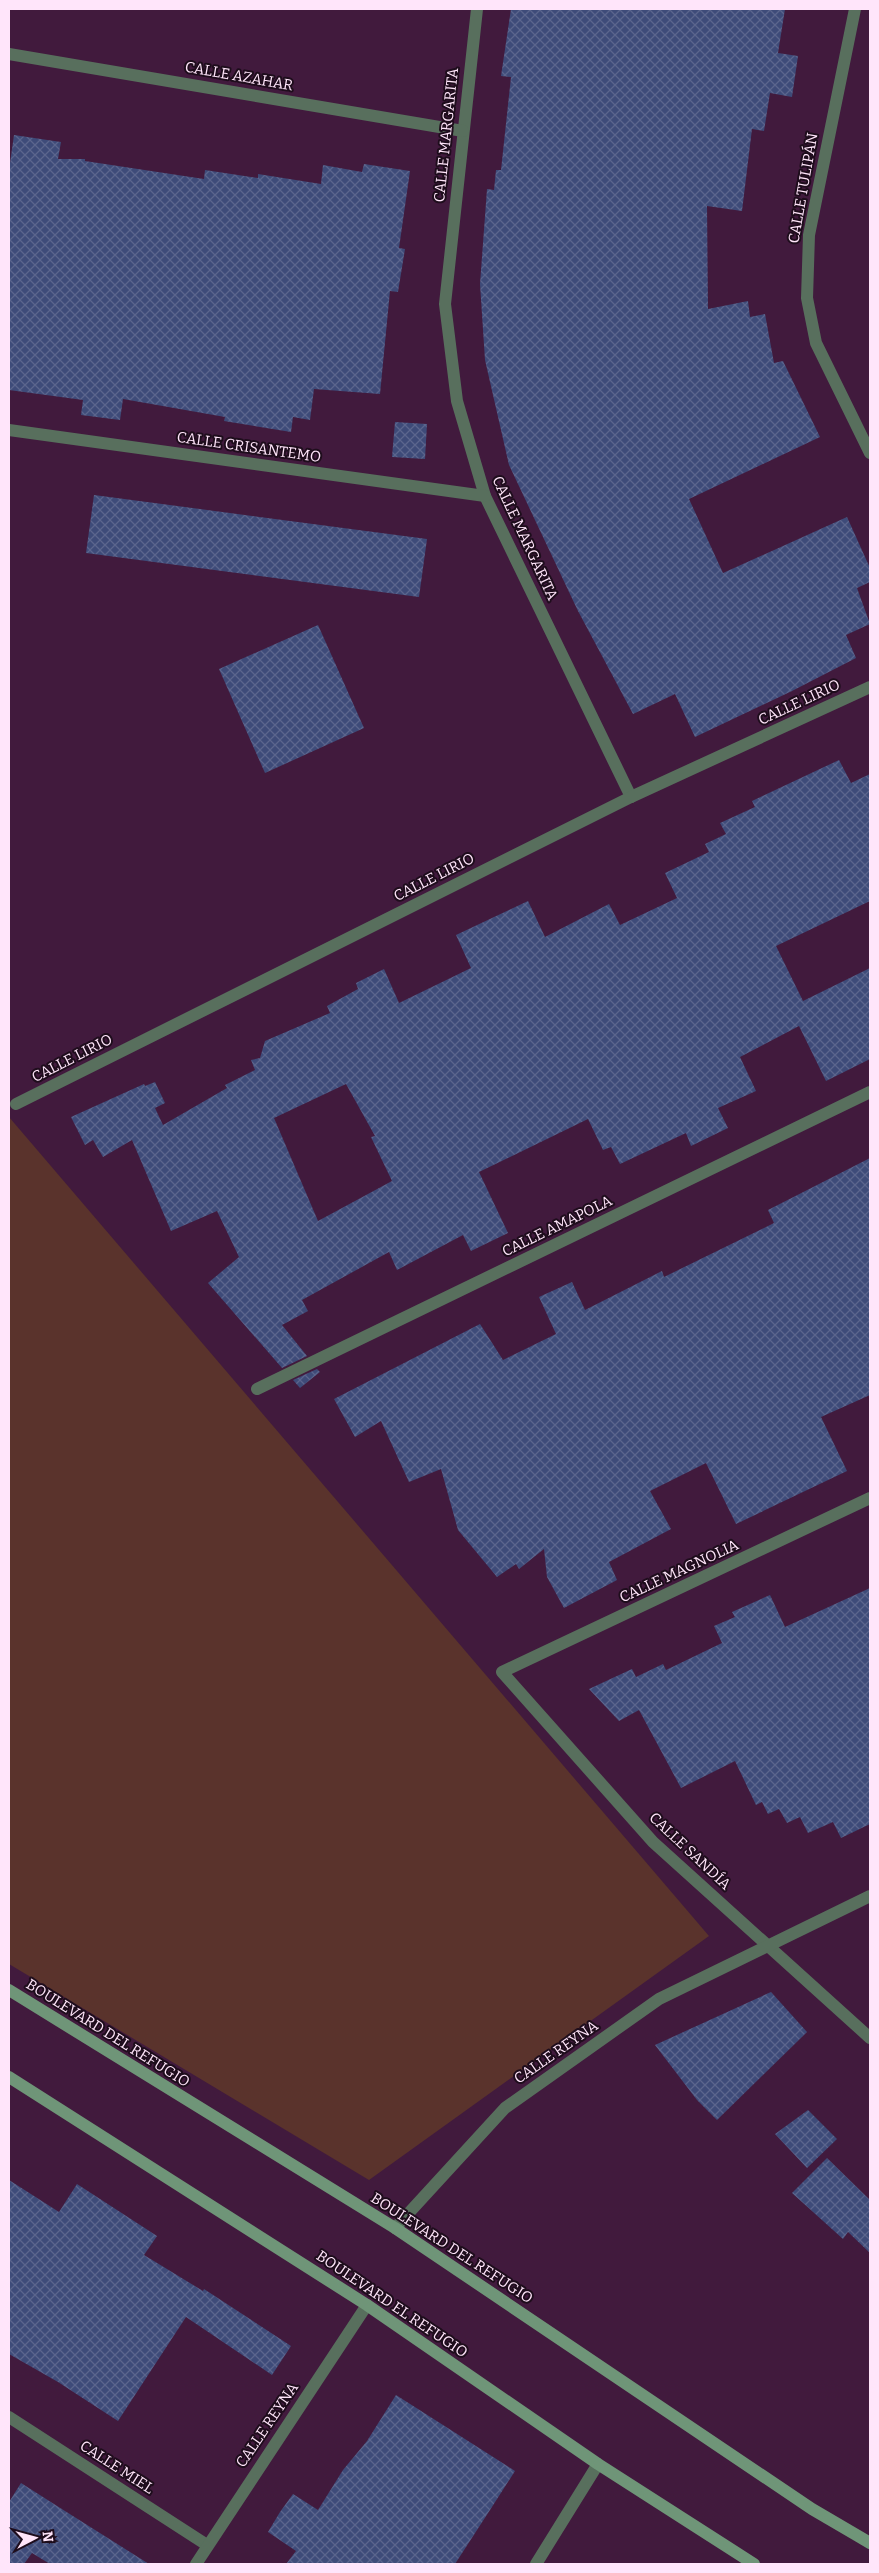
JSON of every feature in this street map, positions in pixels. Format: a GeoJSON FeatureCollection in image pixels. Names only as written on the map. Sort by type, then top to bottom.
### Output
{"type":"FeatureCollection","features":[{"type":"Feature","properties":{"kind":"main road","name":"BOULEVARD DEL REFUGIO"},"geometry":{"type":"LineString","coordinates":[[9,1990],[395,2228],[812,2509],[870,2543]]}},
{"type":"Feature","properties":{"kind":"main road","name":"BOULEVARD EL REFUGIO"},"geometry":{"type":"LineString","coordinates":[[9,2077],[367,2305],[598,2464],[754,2564]]}},
{"type":"Feature","properties":{"kind":"street","name":"CALLE MARGARITA"},"geometry":{"type":"LineString","coordinates":[[477,9],[445,304],[457,401],[485,496],[631,796]]}},
{"type":"Feature","properties":{"kind":"street","name":"CALLE TULIPÁN"},"geometry":{"type":"LineString","coordinates":[[855,9],[809,235],[806,298],[816,343],[870,453]]}},
{"type":"Feature","properties":{"kind":"street","name":"CALLE AZAHAR"},"geometry":{"type":"LineString","coordinates":[[9,54],[463,131]]}},
{"type":"Feature","properties":{"kind":"street","name":"CALLE CRISANTEMO"},"geometry":{"type":"LineString","coordinates":[[9,430],[485,496]]}},
{"type":"Feature","properties":{"kind":"street","name":"CALLE LIRIO"},"geometry":{"type":"LineString","coordinates":[[16,1104],[631,796],[870,687]]}},
{"type":"Feature","properties":{"kind":"street","name":"CALLE AMAPOLA"},"geometry":{"type":"LineString","coordinates":[[257,1389],[870,1092]]}},
{"type":"Feature","properties":{"kind":"street","name":"CALLE MAGNOLIA"},"geometry":{"type":"LineString","coordinates":[[502,1672],[870,1498]]}},
{"type":"Feature","properties":{"kind":"street","name":"CALLE SANDÍA"},"geometry":{"type":"LineString","coordinates":[[502,1672],[653,1842],[870,2038]]}},
{"type":"Feature","properties":{"kind":"street","name":"CALLE REYNA"},"geometry":{"type":"LineString","coordinates":[[395,2228],[506,2108],[659,1999],[768,1944],[870,1896]]}},
{"type":"Feature","properties":{"kind":"street","name":"CALLE REYNA"},"geometry":{"type":"LineString","coordinates":[[196,2564],[367,2305]]}},
{"type":"Feature","properties":{"kind":"street","name":"CALLE MIEL"},"geometry":{"type":"LineString","coordinates":[[9,2417],[207,2545]]}},
{"type":"Feature","properties":{"kind":"street"},"geometry":{"type":"LineString","coordinates":[[536,2564],[598,2464]]}},
{"type":"Feature","properties":{"kind":"shaded area"},"geometry":{"type":"Polygon","coordinates":[[[9,1117],[709,1936],[369,2180],[9,1964],[9,1117]]]}},
{"type":"Feature","properties":{"kind":"building"},"geometry":{"type":"Polygon","coordinates":[[[511,9],[785,9],[778,53],[798,56],[792,97],[770,93],[764,131],[752,129],[742,211],[707,206],[708,309],[748,301],[750,317],[765,314],[774,363],[783,361],[820,437],[689,499],[723,573],[847,517],[870,568],[870,582],[857,588],[870,624],[846,635],[856,658],[695,737],[675,694],[633,714],[578,611],[509,465],[485,360],[480,284],[487,189],[494,190],[496,170],[501,170],[511,77],[501,76],[511,9]]]}},
{"type":"Feature","properties":{"kind":"building"},"geometry":{"type":"Polygon","coordinates":[[[14,135],[61,142],[58,159],[85,159],[85,161],[204,179],[205,170],[258,178],[258,174],[321,184],[323,165],[362,172],[364,164],[410,171],[399,248],[405,249],[398,292],[390,291],[380,394],[314,389],[310,420],[293,417],[291,432],[224,421],[225,417],[123,399],[120,420],[81,415],[83,400],[9,390],[9,170],[14,135]]]}},
{"type":"Feature","properties":{"kind":"building"},"geometry":{"type":"Polygon","coordinates":[[[395,422],[427,424],[425,459],[392,457],[395,422]]]}},
{"type":"Feature","properties":{"kind":"building"},"geometry":{"type":"Polygon","coordinates":[[[94,495],[427,539],[419,597],[86,553],[94,495]]]}},
{"type":"Feature","properties":{"kind":"building"},"geometry":{"type":"Polygon","coordinates":[[[318,625],[364,728],[265,773],[219,669],[318,625]]]}},
{"type":"Feature","properties":{"kind":"building"},"geometry":{"type":"Polygon","coordinates":[[[839,760],[851,783],[870,774],[870,901],[776,946],[803,1001],[870,968],[870,1059],[826,1081],[799,1026],[740,1057],[756,1091],[718,1108],[728,1128],[691,1146],[686,1133],[620,1164],[611,1147],[603,1150],[588,1119],[479,1172],[508,1233],[471,1251],[463,1235],[397,1270],[389,1252],[302,1300],[308,1311],[282,1325],[307,1356],[282,1368],[208,1283],[239,1257],[217,1211],[171,1231],[132,1140],[103,1157],[93,1140],[85,1145],[71,1117],[144,1084],[145,1086],[155,1082],[165,1103],[155,1108],[163,1125],[227,1088],[225,1085],[255,1070],[251,1060],[260,1058],[265,1041],[330,1013],[327,1006],[358,989],[356,983],[384,969],[399,1003],[471,968],[456,935],[528,901],[545,937],[609,904],[620,925],[677,898],[665,873],[709,852],[705,844],[726,834],[720,823],[755,807],[752,801],[839,760]],[[346,1084],[274,1118],[318,1221],[392,1181],[371,1137],[375,1136],[346,1084]]]}},
{"type":"Feature","properties":{"kind":"building"},"geometry":{"type":"Polygon","coordinates":[[[870,1158],[870,1395],[821,1417],[847,1471],[736,1524],[706,1463],[650,1491],[671,1529],[609,1562],[617,1580],[564,1608],[547,1577],[544,1549],[519,1569],[516,1564],[497,1577],[458,1530],[441,1469],[409,1482],[381,1421],[355,1437],[334,1399],[480,1324],[503,1360],[556,1334],[539,1297],[572,1282],[585,1310],[662,1271],[664,1277],[774,1223],[768,1210],[870,1158]]]}},
{"type":"Feature","properties":{"kind":"building"},"geometry":{"type":"Polygon","coordinates":[[[317,1369],[320,1372],[300,1388],[293,1380],[317,1369]]]}},
{"type":"Feature","properties":{"kind":"building"},"geometry":{"type":"Polygon","coordinates":[[[870,1588],[870,1824],[841,1838],[833,1822],[808,1833],[800,1817],[787,1823],[779,1809],[768,1814],[762,1802],[756,1805],[735,1761],[681,1788],[639,1710],[619,1721],[589,1689],[632,1669],[636,1677],[663,1664],[666,1670],[722,1643],[714,1626],[735,1617],[732,1612],[770,1595],[785,1627],[870,1588]]]}},
{"type":"Feature","properties":{"kind":"building"},"geometry":{"type":"Polygon","coordinates":[[[771,1992],[807,2032],[717,2120],[697,2100],[655,2045],[771,1992]]]}},
{"type":"Feature","properties":{"kind":"building"},"geometry":{"type":"Polygon","coordinates":[[[808,2110],[837,2139],[807,2168],[775,2134],[808,2110]]]}},
{"type":"Feature","properties":{"kind":"building"},"geometry":{"type":"Polygon","coordinates":[[[827,2158],[870,2200],[870,2253],[848,2232],[843,2239],[792,2193],[827,2158]]]}},
{"type":"Feature","properties":{"kind":"building"},"geometry":{"type":"Polygon","coordinates":[[[9,2180],[59,2212],[77,2184],[157,2236],[144,2255],[203,2291],[204,2289],[291,2346],[272,2375],[186,2317],[118,2421],[58,2382],[9,2354],[9,2180]]]}},
{"type":"Feature","properties":{"kind":"building"},"geometry":{"type":"Polygon","coordinates":[[[396,2395],[515,2471],[455,2564],[286,2564],[296,2551],[268,2532],[280,2512],[293,2494],[318,2510],[343,2470],[367,2441],[396,2395]]]}},
{"type":"Feature","properties":{"kind":"building"},"geometry":{"type":"Polygon","coordinates":[[[21,2483],[149,2564],[50,2564],[32,2553],[24,2564],[9,2564],[9,2502],[21,2483]]]}}]}
